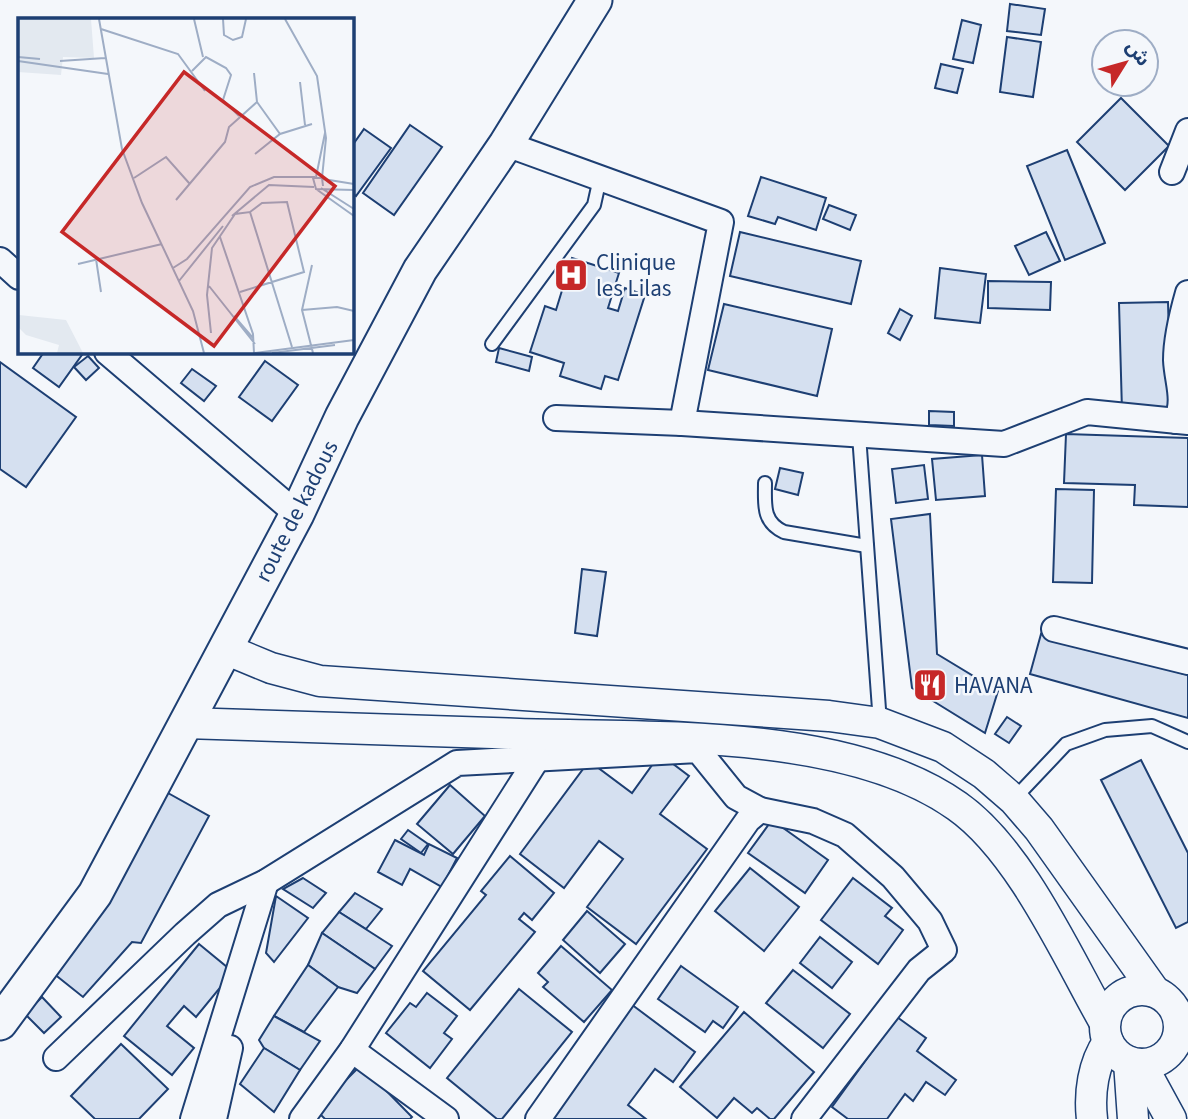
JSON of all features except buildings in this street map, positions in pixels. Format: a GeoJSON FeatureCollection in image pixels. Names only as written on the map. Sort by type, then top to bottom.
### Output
{"type":"FeatureCollection","features":[{"type":"Feature","properties":{"kind":"main road","name":"route de kadous"},"geometry":{"type":"LineString","coordinates":[[0,1023],[95,894],[298,514],[342,417],[420,271],[506,144],[595,0]]}},
{"type":"Feature","properties":{"kind":"street"},"geometry":{"type":"LineString","coordinates":[[1172,172],[1188,131]]}},
{"type":"Feature","properties":{"kind":"street"},"geometry":{"type":"LineString","coordinates":[[506,144],[721,222],[682,423]]}},
{"type":"Feature","properties":{"kind":"street"},"geometry":{"type":"LineString","coordinates":[[0,260],[18,276]]}},
{"type":"Feature","properties":{"kind":"street"},"geometry":{"type":"LineString","coordinates":[[556,418],[682,423],[1004,444],[1087,412],[1182,422],[1181,390],[1176,363],[1177,342],[1188,293]]}},
{"type":"Feature","properties":{"kind":"street"},"geometry":{"type":"LineString","coordinates":[[109,354],[298,514]]}},
{"type":"Feature","properties":{"kind":"street"},"geometry":{"type":"LineString","coordinates":[[1054,629],[1188,662]]}},
{"type":"Feature","properties":{"kind":"street"},"geometry":{"type":"LineString","coordinates":[[225,649],[271,668],[320,681],[829,716],[880,723],[943,747],[984,774],[1014,800],[1168,991],[1183,1038],[1158,1060],[1121,1048],[1101,1051],[1095,1069],[1090,1106],[1092,1119]]}},
{"type":"Feature","properties":{"kind":"street"},"geometry":{"type":"LineString","coordinates":[[185,723],[707,739],[802,749],[862,763],[914,781],[958,806],[998,845],[1027,885],[1121,1048],[1171,1119]]}},
{"type":"Feature","properties":{"kind":"street"},"geometry":{"type":"LineString","coordinates":[[57,1058],[218,905],[266,882],[457,763],[698,750],[736,797],[760,810],[813,821],[845,835],[893,877],[930,921],[944,950],[919,970],[804,1119]]}},
{"type":"Feature","properties":{"kind":"street"},"geometry":{"type":"LineString","coordinates":[[302,1119],[352,1050],[537,759]]}},
{"type":"Feature","properties":{"kind":"street"},"geometry":{"type":"LineString","coordinates":[[538,1119],[748,820],[760,810]]}},
{"type":"Feature","properties":{"kind":"street"},"geometry":{"type":"LineString","coordinates":[[193,1119],[266,882]]}},
{"type":"Feature","properties":{"kind":"street"},"geometry":{"type":"LineString","coordinates":[[214,1119],[266,882]]}},
{"type":"Feature","properties":{"kind":"street"},"geometry":{"type":"LineString","coordinates":[[1133,1119],[1113,1003],[1132,991],[1168,991]]}},
{"type":"Feature","properties":{"kind":"street"},"geometry":{"type":"LineString","coordinates":[[352,1050],[446,1119]]}},
{"type":"Feature","properties":{"kind":"lane"},"geometry":{"type":"LineString","coordinates":[[492,344],[594,205],[600,178]]}},
{"type":"Feature","properties":{"kind":"lane"},"geometry":{"type":"LineString","coordinates":[[859,435],[880,723]]}},
{"type":"Feature","properties":{"kind":"lane"},"geometry":{"type":"LineString","coordinates":[[765,483],[765,513],[775,528],[784,532],[867,546]]}},
{"type":"Feature","properties":{"kind":"lane"},"geometry":{"type":"LineString","coordinates":[[1014,800],[1066,744],[1105,730],[1152,726],[1188,742]]}},
{"type":"Feature","properties":{"kind":"place","name":"Clinique les Lilas"},"geometry":{"type":"Point","coordinates":[571,275]}},
{"type":"Feature","properties":{"kind":"place","name":"HAVANA"},"geometry":{"type":"Point","coordinates":[930,685]}}]}
